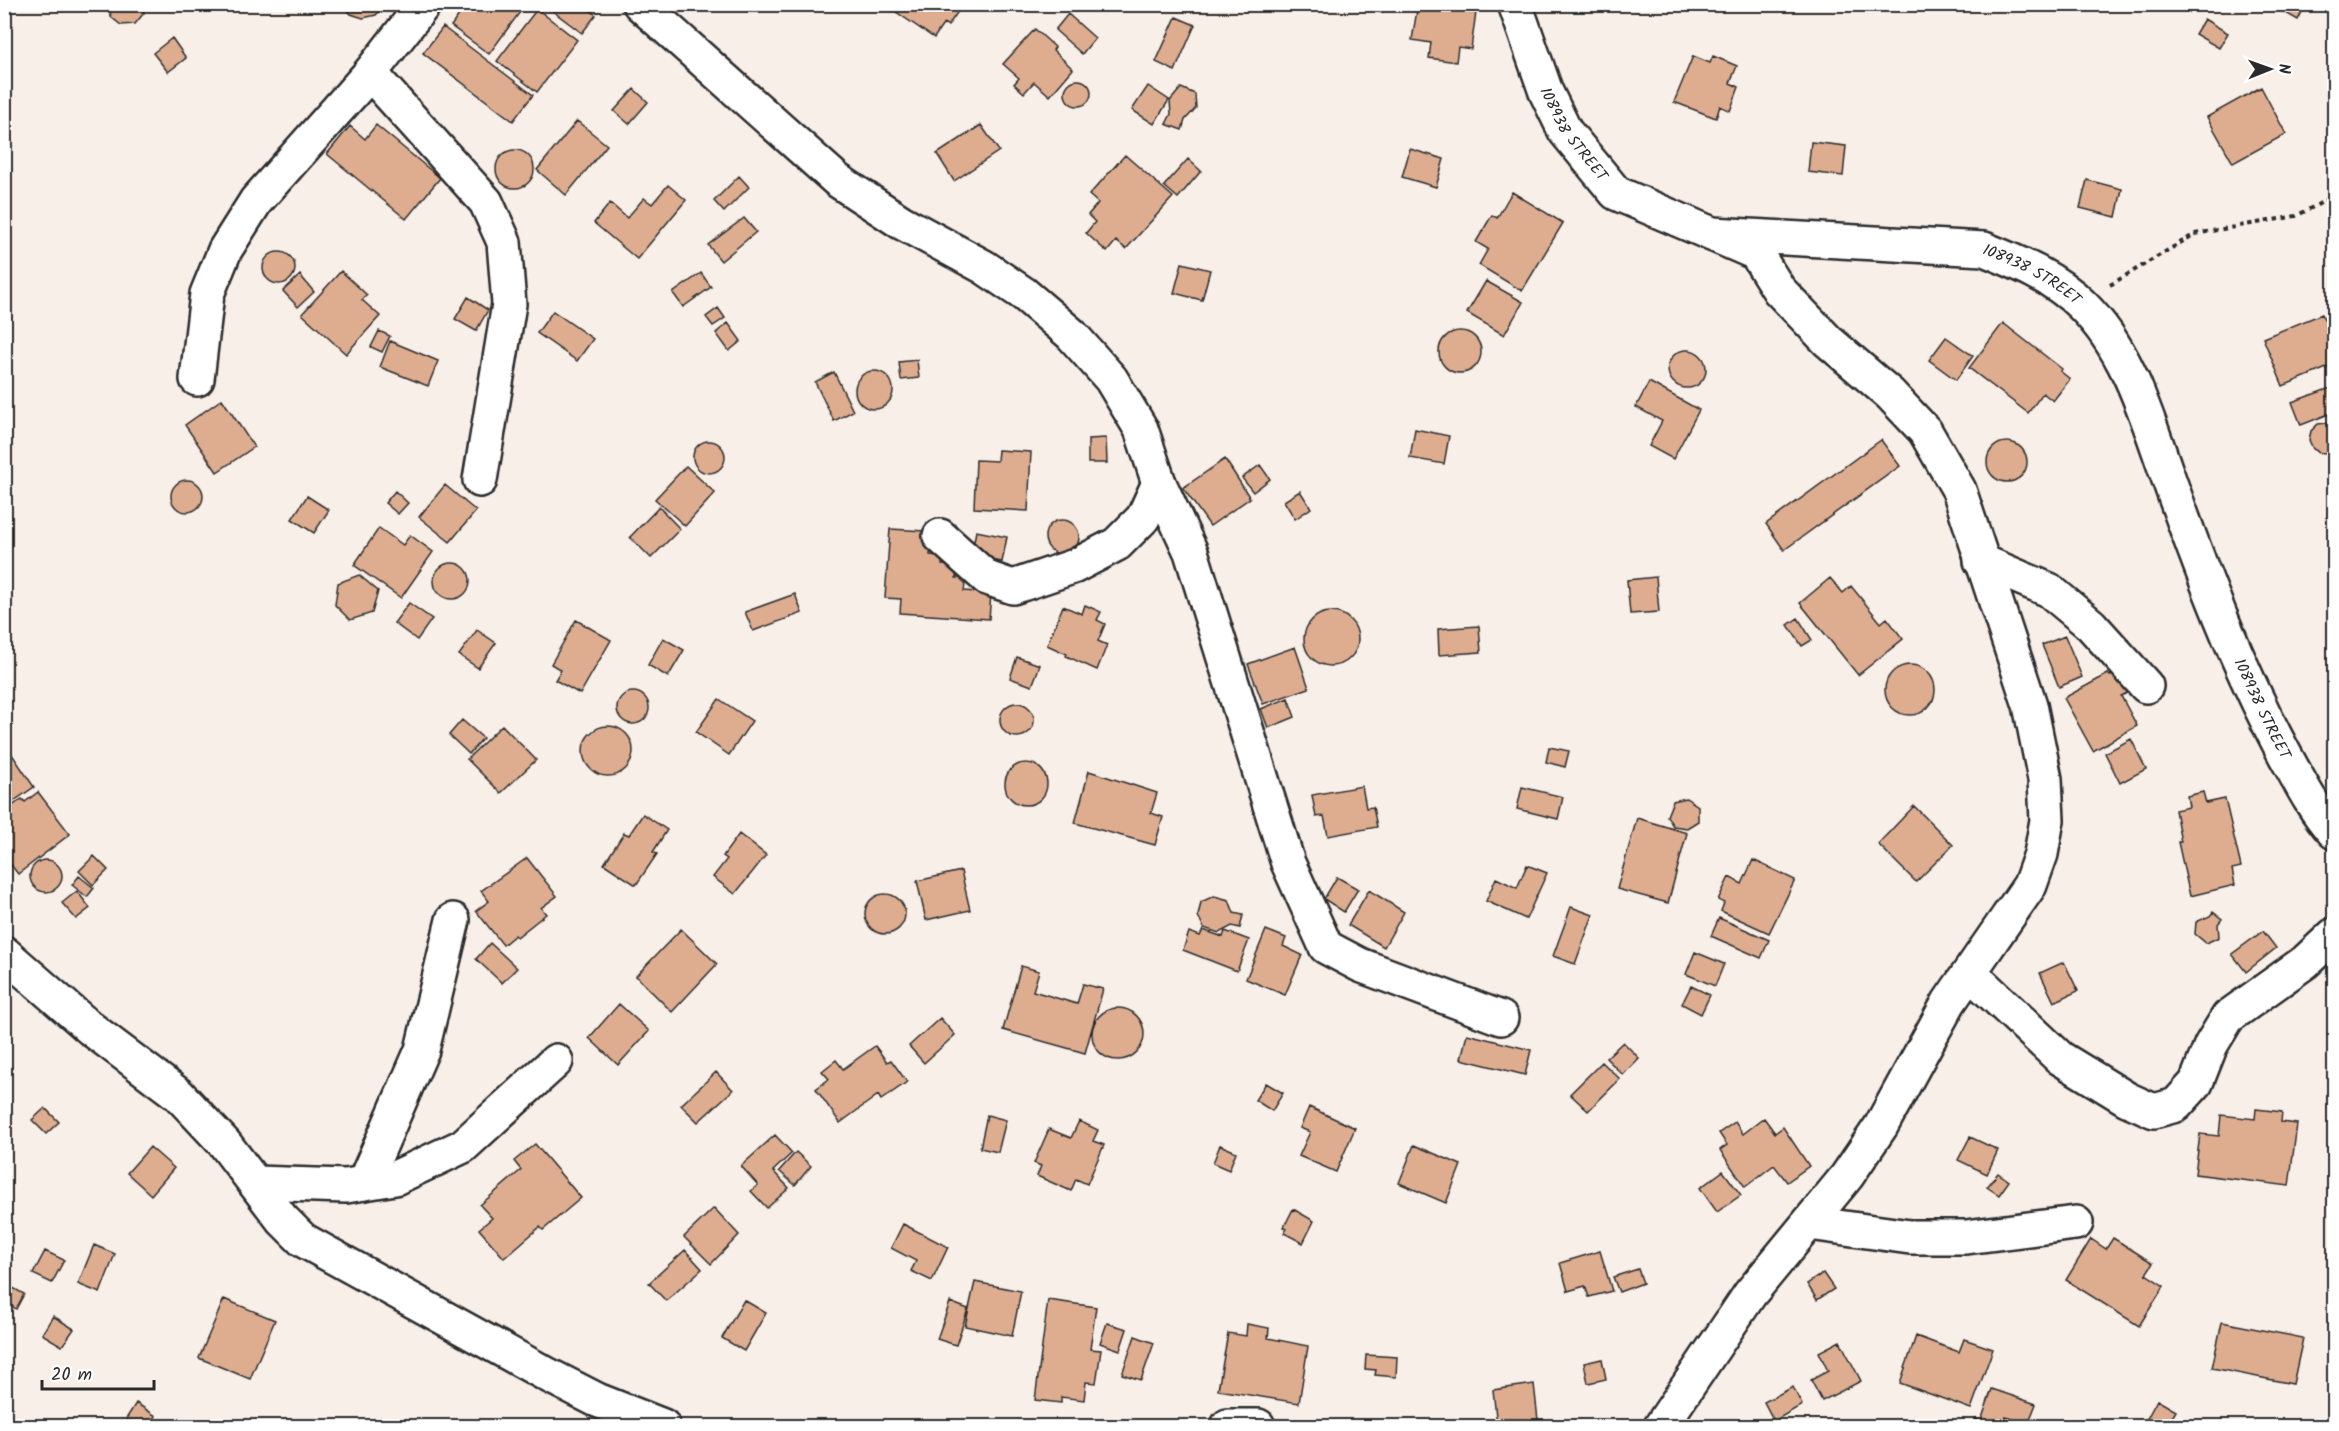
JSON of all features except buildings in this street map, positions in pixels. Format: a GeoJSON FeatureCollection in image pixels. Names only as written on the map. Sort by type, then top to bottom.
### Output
{"type":"FeatureCollection","features":[{"type":"Feature","properties":{"kind":"street"},"geometry":{"type":"LineString","coordinates":[[197,378],[207,294],[225,250],[256,201],[370,73],[424,4]]}},
{"type":"Feature","properties":{"kind":"street"},"geometry":{"type":"LineString","coordinates":[[639,4],[837,180],[901,222],[984,267],[1024,294],[1071,334],[1111,380],[1141,429],[1159,483],[1191,552],[1288,863],[1326,947],[1360,965],[1501,1018]]}},
{"type":"Feature","properties":{"kind":"street","name":"108938 STREET"},"geometry":{"type":"LineString","coordinates":[[1515,4],[1546,92],[1564,131],[1616,193],[1712,234],[1984,249],[2026,266],[2081,303],[2100,324],[2119,352],[2146,414],[2224,627],[2277,740],[2311,802],[2334,832]]}},
{"type":"Feature","properties":{"kind":"street"},"geometry":{"type":"LineString","coordinates":[[370,73],[486,202],[504,242],[509,304],[480,480]]}},
{"type":"Feature","properties":{"kind":"street"},"geometry":{"type":"LineString","coordinates":[[1660,1426],[1750,1294],[1847,1176],[1881,1126],[1949,1002],[2030,885],[2041,854],[2047,820],[2045,779],[2030,705],[1959,490],[1925,431],[1890,394],[1828,341],[1779,290],[1756,252],[1712,234]]}},
{"type":"Feature","properties":{"kind":"street"},"geometry":{"type":"LineString","coordinates":[[940,536],[987,578],[1012,587],[1075,566],[1117,544],[1143,518],[1159,483]]}},
{"type":"Feature","properties":{"kind":"street"},"geometry":{"type":"LineString","coordinates":[[1982,561],[2049,590],[2091,625],[2146,686]]}},
{"type":"Feature","properties":{"kind":"street"},"geometry":{"type":"LineString","coordinates":[[364,1183],[422,1050],[453,920]]}},
{"type":"Feature","properties":{"kind":"street"},"geometry":{"type":"LineString","coordinates":[[1970,973],[2060,1058],[2127,1099],[2154,1111],[2176,1105],[2196,1083],[2211,1045],[2228,1017],[2305,962],[2334,935]]}},
{"type":"Feature","properties":{"kind":"street"},"geometry":{"type":"LineString","coordinates":[[4,953],[90,1028],[179,1095],[225,1144],[282,1219],[303,1239],[340,1262],[546,1374],[597,1400],[663,1426]]}},
{"type":"Feature","properties":{"kind":"street"},"geometry":{"type":"LineString","coordinates":[[255,1183],[346,1186],[395,1178],[463,1146],[556,1061]]}},
{"type":"Feature","properties":{"kind":"street"},"geometry":{"type":"LineString","coordinates":[[1809,1223],[1921,1237],[1966,1237],[2076,1223]]}},
{"type":"Feature","properties":{"kind":"street"},"geometry":{"type":"LineString","coordinates":[[1228,1426],[1258,1426]]}},
{"type":"Feature","properties":{"kind":"path"},"geometry":{"type":"LineString","coordinates":[[2081,303],[2195,234],[2296,216],[2334,196]]}}]}
